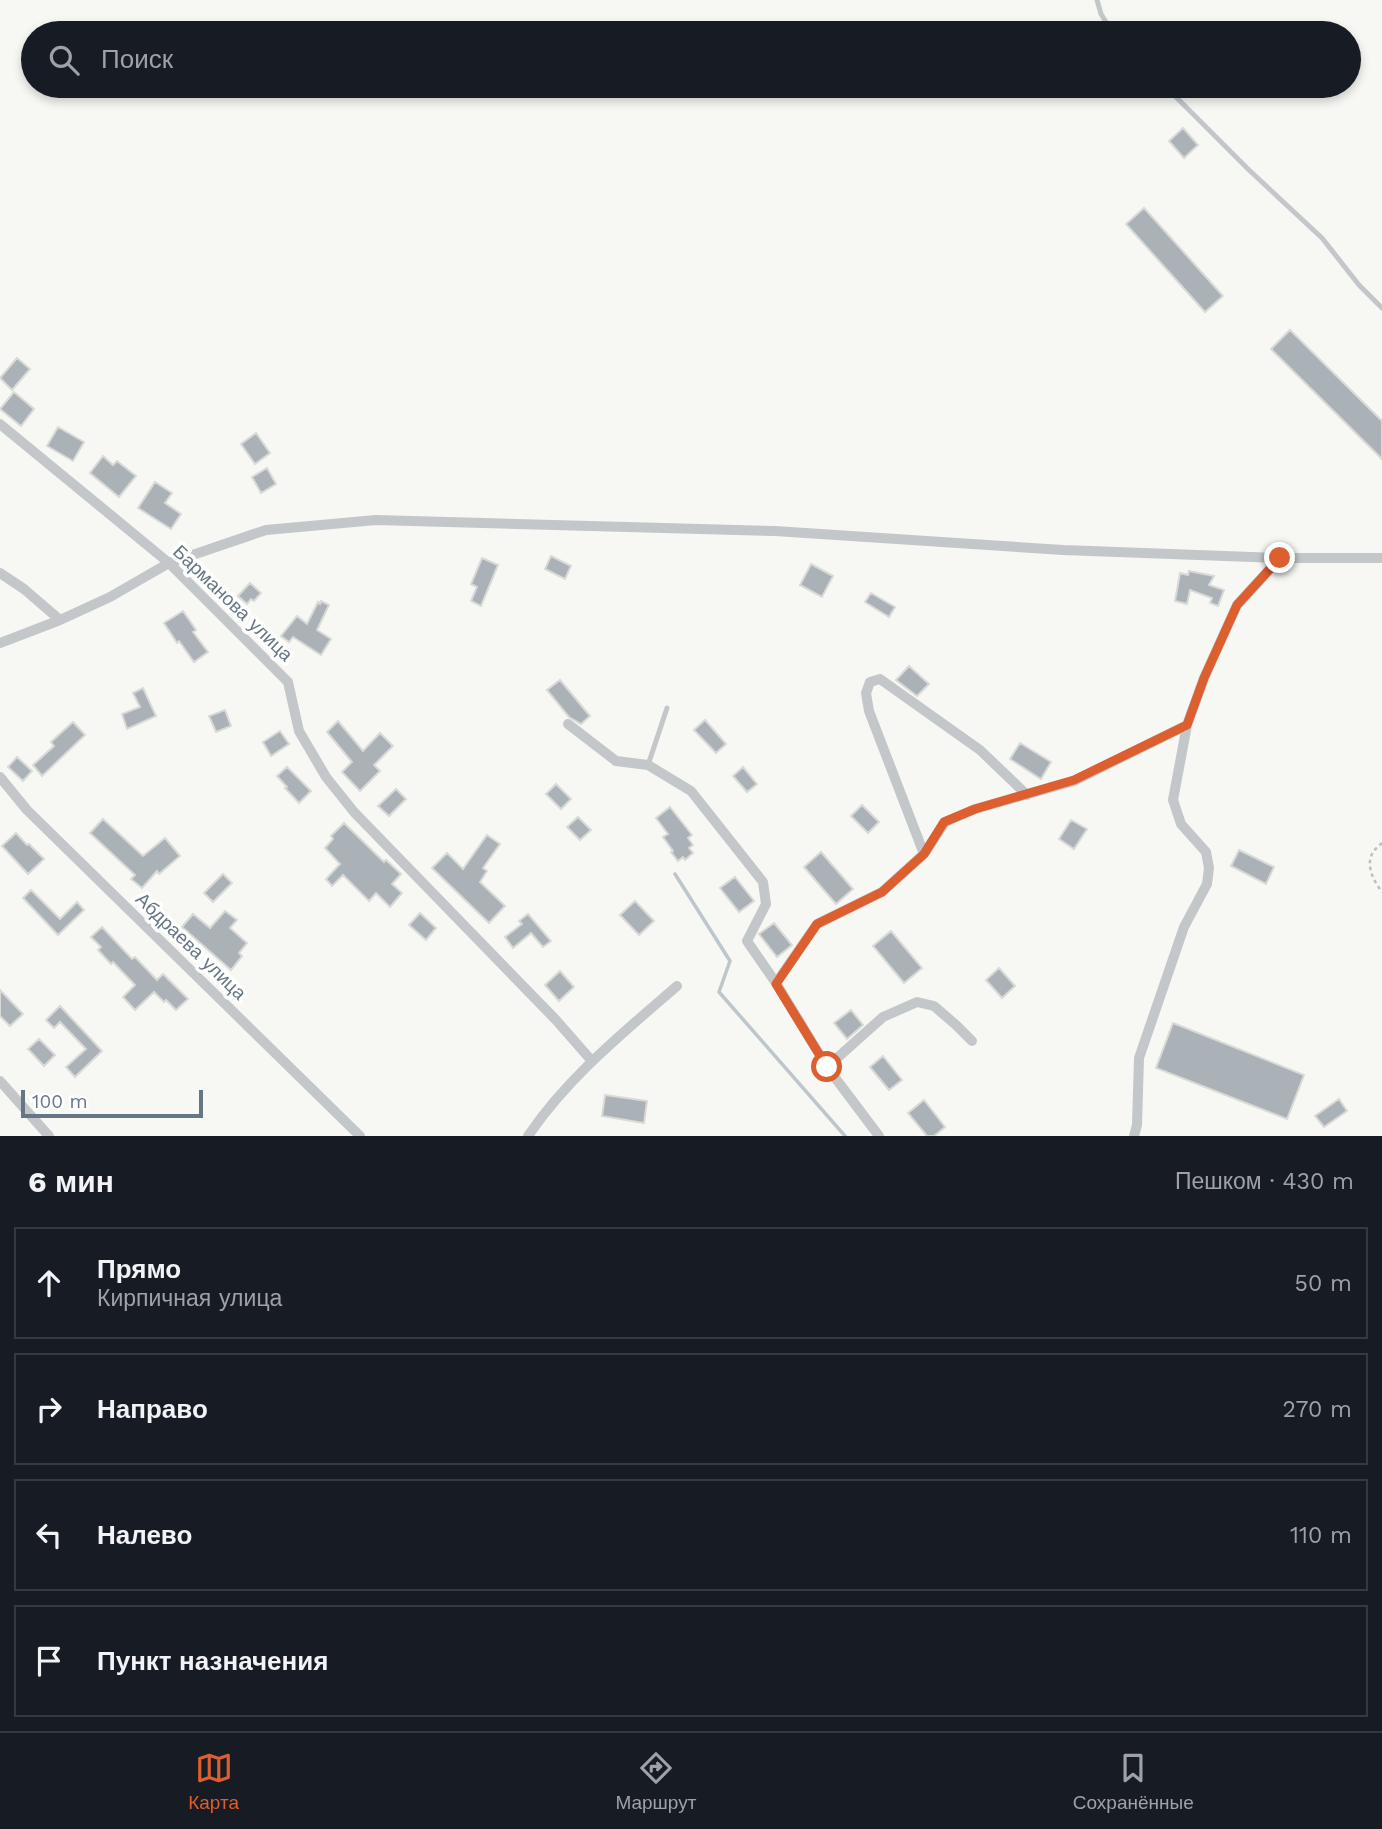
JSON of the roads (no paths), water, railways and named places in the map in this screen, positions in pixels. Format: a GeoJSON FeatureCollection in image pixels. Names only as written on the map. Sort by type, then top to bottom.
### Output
{"type":"FeatureCollection","features":[{"type":"Feature","properties":{"kind":"street","name":"Барманова улица"},"geometry":{"type":"LineString","coordinates":[[0,424],[169,563],[288,682],[299,731],[326,777],[354,812],[592,1060]]}},
{"type":"Feature","properties":{"kind":"street"},"geometry":{"type":"LineString","coordinates":[[0,643],[110,597],[169,563],[267,530],[376,520],[775,531],[1063,550],[1280,558],[1382,558]]}},
{"type":"Feature","properties":{"kind":"street"},"geometry":{"type":"LineString","coordinates":[[1134,1136],[1137,1125],[1139,1058],[1184,927],[1208,884],[1206,852],[1181,824],[1173,800],[1187,725],[1204,678],[1237,605],[1280,558]]}},
{"type":"Feature","properties":{"kind":"street"},"geometry":{"type":"LineString","coordinates":[[0,573],[24,589],[60,620]]}},
{"type":"Feature","properties":{"kind":"street"},"geometry":{"type":"LineString","coordinates":[[924,854],[869,711],[866,693],[870,682],[880,679],[980,750],[1027,795]]}},
{"type":"Feature","properties":{"kind":"street"},"geometry":{"type":"LineString","coordinates":[[568,724],[616,761],[648,765],[691,791],[763,882],[766,904],[747,941],[827,1067],[879,1136]]}},
{"type":"Feature","properties":{"kind":"street"},"geometry":{"type":"LineString","coordinates":[[776,984],[817,924],[882,892],[924,854],[944,822],[975,809],[1074,780],[1187,725]]}},
{"type":"Feature","properties":{"kind":"street","name":"Абдраева улица"},"geometry":{"type":"LineString","coordinates":[[0,777],[27,810],[360,1136]]}},
{"type":"Feature","properties":{"kind":"street"},"geometry":{"type":"LineString","coordinates":[[528,1136],[544,1112],[592,1060],[677,986]]}},
{"type":"Feature","properties":{"kind":"street"},"geometry":{"type":"LineString","coordinates":[[827,1067],[883,1017],[917,1002],[934,1006],[972,1041]]}},
{"type":"Feature","properties":{"kind":"street"},"geometry":{"type":"LineString","coordinates":[[0,1081],[49,1136]]}},
{"type":"Feature","properties":{"kind":"lane"},"geometry":{"type":"LineString","coordinates":[[1097,0],[1105,21]]}},
{"type":"Feature","properties":{"kind":"lane"},"geometry":{"type":"LineString","coordinates":[[1177,98],[1322,238],[1359,285],[1382,308]]}},
{"type":"Feature","properties":{"kind":"lane"},"geometry":{"type":"LineString","coordinates":[[648,765],[667,708]]}},
{"type":"Feature","properties":{"kind":"waterway"},"geometry":{"type":"LineString","coordinates":[[675,874],[730,961],[719,992],[845,1136]]}}]}
